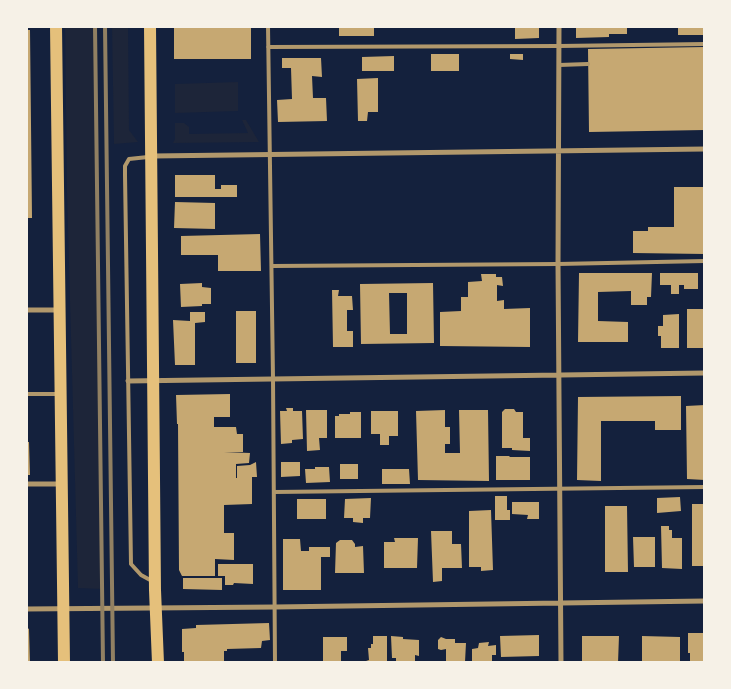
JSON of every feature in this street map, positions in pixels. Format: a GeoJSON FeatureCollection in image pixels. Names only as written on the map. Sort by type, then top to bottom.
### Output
{"type":"FeatureCollection","features":[{"type":"Feature","properties":{"kind":"main road"},"geometry":{"type":"LineString","coordinates":[[56,26],[64,663]]}},
{"type":"Feature","properties":{"kind":"main road"},"geometry":{"type":"LineString","coordinates":[[150,26],[155,582],[158,663]]}},
{"type":"Feature","properties":{"kind":"street"},"geometry":{"type":"LineString","coordinates":[[559,26],[558,375],[561,663]]}},
{"type":"Feature","properties":{"kind":"street"},"geometry":{"type":"LineString","coordinates":[[150,156],[705,149]]}},
{"type":"Feature","properties":{"kind":"street"},"geometry":{"type":"LineString","coordinates":[[26,310],[59,310]]}},
{"type":"Feature","properties":{"kind":"street"},"geometry":{"type":"LineString","coordinates":[[128,381],[705,373]]}},
{"type":"Feature","properties":{"kind":"street"},"geometry":{"type":"LineString","coordinates":[[26,484],[62,484]]}},
{"type":"Feature","properties":{"kind":"street"},"geometry":{"type":"LineString","coordinates":[[26,609],[705,601]]}},
{"type":"Feature","properties":{"kind":"lane"},"geometry":{"type":"LineString","coordinates":[[268,26],[274,378],[275,663]]}},
{"type":"Feature","properties":{"kind":"lane"},"geometry":{"type":"LineString","coordinates":[[268,47],[705,44]]}},
{"type":"Feature","properties":{"kind":"lane"},"geometry":{"type":"LineString","coordinates":[[559,65],[588,64]]}},
{"type":"Feature","properties":{"kind":"lane"},"geometry":{"type":"LineString","coordinates":[[150,156],[129,159],[126,166],[128,381],[131,564],[141,576],[155,582]]}},
{"type":"Feature","properties":{"kind":"lane"},"geometry":{"type":"LineString","coordinates":[[272,266],[705,261]]}},
{"type":"Feature","properties":{"kind":"lane"},"geometry":{"type":"LineString","coordinates":[[26,394],[61,394]]}},
{"type":"Feature","properties":{"kind":"lane"},"geometry":{"type":"LineString","coordinates":[[274,492],[705,487]]}},
{"type":"Feature","properties":{"kind":"shaded area"},"geometry":{"type":"Polygon","coordinates":[[[65,26],[95,26],[102,589],[78,588],[67,193],[65,26]]]}},
{"type":"Feature","properties":{"kind":"shaded area"},"geometry":{"type":"Polygon","coordinates":[[[112,26],[128,26],[129,130],[138,142],[114,144],[112,26]]]}},
{"type":"Feature","properties":{"kind":"shaded area"},"geometry":{"type":"Polygon","coordinates":[[[238,82],[238,111],[175,113],[175,84],[238,82]]]}},
{"type":"Feature","properties":{"kind":"shaded area"},"geometry":{"type":"Polygon","coordinates":[[[242,120],[246,120],[259,142],[173,143],[175,139],[175,123],[184,123],[189,127],[189,134],[248,133],[242,120]]]}},
{"type":"Feature","properties":{"kind":"building"},"geometry":{"type":"Polygon","coordinates":[[[174,26],[251,26],[251,59],[174,59],[174,26]]]}},
{"type":"Feature","properties":{"kind":"building"},"geometry":{"type":"Polygon","coordinates":[[[339,26],[374,26],[374,36],[339,36],[339,26]]]}},
{"type":"Feature","properties":{"kind":"building"},"geometry":{"type":"Polygon","coordinates":[[[515,26],[539,26],[539,38],[515,39],[515,26]]]}},
{"type":"Feature","properties":{"kind":"building"},"geometry":{"type":"Polygon","coordinates":[[[576,26],[627,26],[627,34],[609,34],[609,37],[576,38],[576,26]]]}},
{"type":"Feature","properties":{"kind":"building"},"geometry":{"type":"Polygon","coordinates":[[[678,26],[705,26],[705,35],[678,35],[678,26]]]}},
{"type":"Feature","properties":{"kind":"building"},"geometry":{"type":"Polygon","coordinates":[[[26,30],[30,30],[32,218],[26,218],[26,30]]]}},
{"type":"Feature","properties":{"kind":"building"},"geometry":{"type":"Polygon","coordinates":[[[705,47],[705,130],[589,132],[588,49],[705,47]]]}},
{"type":"Feature","properties":{"kind":"building"},"geometry":{"type":"Polygon","coordinates":[[[431,54],[459,54],[459,71],[431,71],[431,54]]]}},
{"type":"Feature","properties":{"kind":"building"},"geometry":{"type":"Polygon","coordinates":[[[510,54],[523,54],[523,60],[510,59],[510,54]]]}},
{"type":"Feature","properties":{"kind":"building"},"geometry":{"type":"Polygon","coordinates":[[[394,56],[394,71],[362,71],[362,57],[394,56]]]}},
{"type":"Feature","properties":{"kind":"building"},"geometry":{"type":"Polygon","coordinates":[[[282,58],[321,58],[322,77],[312,76],[313,98],[326,98],[327,121],[278,122],[277,100],[292,99],[291,68],[282,68],[282,58]]]}},
{"type":"Feature","properties":{"kind":"building"},"geometry":{"type":"Polygon","coordinates":[[[378,78],[378,112],[368,112],[367,121],[358,121],[357,79],[378,78]]]}},
{"type":"Feature","properties":{"kind":"building"},"geometry":{"type":"Polygon","coordinates":[[[175,175],[215,175],[215,189],[221,189],[221,185],[237,185],[237,197],[175,197],[175,175]]]}},
{"type":"Feature","properties":{"kind":"building"},"geometry":{"type":"Polygon","coordinates":[[[674,187],[705,187],[705,254],[633,253],[633,231],[648,231],[648,227],[674,227],[674,187]]]}},
{"type":"Feature","properties":{"kind":"building"},"geometry":{"type":"Polygon","coordinates":[[[175,202],[215,203],[215,229],[174,228],[175,202]]]}},
{"type":"Feature","properties":{"kind":"building"},"geometry":{"type":"Polygon","coordinates":[[[260,234],[261,271],[218,271],[218,255],[181,255],[181,236],[260,234]]]}},
{"type":"Feature","properties":{"kind":"building"},"geometry":{"type":"Polygon","coordinates":[[[579,273],[652,273],[651,297],[647,297],[647,305],[631,305],[631,291],[598,292],[598,321],[628,322],[628,342],[578,342],[579,273]]]}},
{"type":"Feature","properties":{"kind":"building"},"geometry":{"type":"Polygon","coordinates":[[[660,273],[698,273],[698,289],[684,289],[684,285],[679,285],[679,294],[671,294],[671,285],[660,285],[660,273]]]}},
{"type":"Feature","properties":{"kind":"building"},"geometry":{"type":"Polygon","coordinates":[[[481,274],[496,274],[496,277],[502,277],[503,286],[497,285],[497,301],[504,300],[504,309],[530,308],[530,347],[440,346],[440,312],[461,311],[461,297],[468,297],[468,282],[482,281],[481,274]]]}},
{"type":"Feature","properties":{"kind":"building"},"geometry":{"type":"Polygon","coordinates":[[[202,283],[202,287],[211,288],[211,304],[181,307],[180,284],[202,283]]]}},
{"type":"Feature","properties":{"kind":"building"},"geometry":{"type":"Polygon","coordinates":[[[433,283],[434,343],[361,344],[360,284],[433,283]],[[389,293],[390,334],[407,334],[407,293],[389,293]]]}},
{"type":"Feature","properties":{"kind":"building"},"geometry":{"type":"Polygon","coordinates":[[[332,290],[339,290],[338,296],[352,296],[353,310],[347,310],[347,331],[353,331],[353,347],[333,347],[332,290]]]}},
{"type":"Feature","properties":{"kind":"building"},"geometry":{"type":"Polygon","coordinates":[[[687,309],[705,309],[705,348],[687,348],[687,309]]]}},
{"type":"Feature","properties":{"kind":"building"},"geometry":{"type":"Polygon","coordinates":[[[236,311],[256,311],[256,363],[236,363],[236,311]]]}},
{"type":"Feature","properties":{"kind":"building"},"geometry":{"type":"Polygon","coordinates":[[[190,312],[205,312],[205,322],[195,323],[195,365],[175,365],[173,320],[190,321],[190,312]]]}},
{"type":"Feature","properties":{"kind":"building"},"geometry":{"type":"Polygon","coordinates":[[[679,314],[679,348],[661,348],[661,336],[658,336],[658,326],[663,326],[663,315],[679,314]]]}},
{"type":"Feature","properties":{"kind":"building"},"geometry":{"type":"Polygon","coordinates":[[[230,394],[230,417],[214,417],[214,427],[236,427],[237,434],[243,434],[243,452],[224,452],[250,453],[249,463],[236,464],[236,478],[237,466],[250,465],[256,462],[257,477],[252,477],[252,504],[224,505],[224,533],[234,533],[234,560],[215,559],[215,576],[182,576],[179,570],[178,424],[176,395],[230,394]]]}},
{"type":"Feature","properties":{"kind":"building"},"geometry":{"type":"Polygon","coordinates":[[[681,396],[681,430],[655,430],[655,421],[601,421],[601,481],[577,480],[578,397],[681,396]]]}},
{"type":"Feature","properties":{"kind":"building"},"geometry":{"type":"Polygon","coordinates":[[[705,405],[705,480],[687,479],[686,406],[705,405]]]}},
{"type":"Feature","properties":{"kind":"building"},"geometry":{"type":"Polygon","coordinates":[[[286,408],[293,408],[293,411],[302,411],[303,439],[281,444],[280,411],[287,411],[286,408]]]}},
{"type":"Feature","properties":{"kind":"building"},"geometry":{"type":"Polygon","coordinates":[[[505,409],[523,412],[523,438],[530,438],[530,451],[502,448],[502,412],[505,409]]]}},
{"type":"Feature","properties":{"kind":"building"},"geometry":{"type":"Polygon","coordinates":[[[306,410],[327,410],[327,438],[319,438],[320,450],[307,451],[306,410]]]}},
{"type":"Feature","properties":{"kind":"building"},"geometry":{"type":"Polygon","coordinates":[[[445,410],[445,427],[450,427],[450,444],[445,444],[445,453],[460,453],[459,410],[488,410],[489,481],[418,480],[416,411],[445,410]]]}},
{"type":"Feature","properties":{"kind":"building"},"geometry":{"type":"Polygon","coordinates":[[[371,411],[398,411],[398,436],[389,436],[389,445],[380,445],[380,434],[371,434],[371,411]]]}},
{"type":"Feature","properties":{"kind":"building"},"geometry":{"type":"Polygon","coordinates":[[[350,412],[361,412],[361,438],[335,438],[335,416],[350,414],[350,412]]]}},
{"type":"Feature","properties":{"kind":"building"},"geometry":{"type":"Polygon","coordinates":[[[26,442],[29,442],[30,475],[26,475],[26,442]]]}},
{"type":"Feature","properties":{"kind":"building"},"geometry":{"type":"Polygon","coordinates":[[[496,456],[530,457],[530,480],[496,480],[496,456]]]}},
{"type":"Feature","properties":{"kind":"building"},"geometry":{"type":"Polygon","coordinates":[[[281,462],[300,462],[300,476],[281,477],[281,462]]]}},
{"type":"Feature","properties":{"kind":"building"},"geometry":{"type":"Polygon","coordinates":[[[340,464],[358,464],[358,479],[340,479],[340,464]]]}},
{"type":"Feature","properties":{"kind":"building"},"geometry":{"type":"Polygon","coordinates":[[[315,467],[329,467],[330,482],[306,483],[305,469],[315,469],[315,467]]]}},
{"type":"Feature","properties":{"kind":"building"},"geometry":{"type":"Polygon","coordinates":[[[382,469],[409,469],[410,484],[382,484],[382,469]]]}},
{"type":"Feature","properties":{"kind":"building"},"geometry":{"type":"Polygon","coordinates":[[[495,496],[507,496],[507,510],[510,510],[510,520],[495,520],[495,496]]]}},
{"type":"Feature","properties":{"kind":"building"},"geometry":{"type":"Polygon","coordinates":[[[680,497],[681,511],[657,513],[657,498],[680,497]]]}},
{"type":"Feature","properties":{"kind":"building"},"geometry":{"type":"Polygon","coordinates":[[[371,498],[370,518],[363,518],[363,523],[353,522],[353,518],[344,518],[345,499],[371,498]]]}},
{"type":"Feature","properties":{"kind":"building"},"geometry":{"type":"Polygon","coordinates":[[[297,499],[326,499],[326,519],[297,519],[297,499]]]}},
{"type":"Feature","properties":{"kind":"building"},"geometry":{"type":"Polygon","coordinates":[[[512,502],[539,502],[539,519],[527,519],[528,515],[512,514],[512,502]]]}},
{"type":"Feature","properties":{"kind":"building"},"geometry":{"type":"Polygon","coordinates":[[[692,504],[705,504],[705,566],[692,566],[692,504]]]}},
{"type":"Feature","properties":{"kind":"building"},"geometry":{"type":"Polygon","coordinates":[[[605,506],[627,506],[628,572],[605,572],[605,506]]]}},
{"type":"Feature","properties":{"kind":"building"},"geometry":{"type":"Polygon","coordinates":[[[491,510],[493,570],[481,571],[481,567],[469,567],[469,511],[491,510]]]}},
{"type":"Feature","properties":{"kind":"building"},"geometry":{"type":"Polygon","coordinates":[[[661,526],[669,526],[669,530],[672,530],[672,538],[682,538],[682,569],[662,568],[661,526]]]}},
{"type":"Feature","properties":{"kind":"building"},"geometry":{"type":"Polygon","coordinates":[[[431,531],[452,531],[452,544],[461,544],[462,568],[442,568],[442,581],[433,582],[431,531]]]}},
{"type":"Feature","properties":{"kind":"building"},"geometry":{"type":"Polygon","coordinates":[[[633,537],[655,537],[655,567],[634,567],[633,537]]]}},
{"type":"Feature","properties":{"kind":"building"},"geometry":{"type":"Polygon","coordinates":[[[394,538],[418,538],[417,568],[384,568],[384,542],[395,542],[394,538]]]}},
{"type":"Feature","properties":{"kind":"building"},"geometry":{"type":"Polygon","coordinates":[[[283,539],[300,539],[301,551],[309,551],[309,547],[330,547],[330,557],[321,557],[321,590],[283,590],[283,539]]]}},
{"type":"Feature","properties":{"kind":"building"},"geometry":{"type":"Polygon","coordinates":[[[340,540],[352,540],[355,547],[363,546],[364,573],[335,573],[336,543],[340,540]]]}},
{"type":"Feature","properties":{"kind":"building"},"geometry":{"type":"Polygon","coordinates":[[[218,564],[253,564],[253,584],[234,583],[233,585],[225,585],[225,576],[218,576],[218,564]]]}},
{"type":"Feature","properties":{"kind":"building"},"geometry":{"type":"Polygon","coordinates":[[[183,578],[222,578],[222,590],[183,589],[183,578]]]}},
{"type":"Feature","properties":{"kind":"building"},"geometry":{"type":"Polygon","coordinates":[[[269,623],[270,640],[262,641],[261,648],[227,649],[227,651],[224,651],[224,663],[184,663],[182,629],[196,628],[196,625],[269,623]]]}},
{"type":"Feature","properties":{"kind":"building"},"geometry":{"type":"Polygon","coordinates":[[[26,627],[29,629],[30,663],[26,663],[26,627]]]}},
{"type":"Feature","properties":{"kind":"building"},"geometry":{"type":"Polygon","coordinates":[[[688,633],[705,633],[705,663],[690,663],[688,633]]]}},
{"type":"Feature","properties":{"kind":"building"},"geometry":{"type":"Polygon","coordinates":[[[539,635],[539,656],[501,657],[500,636],[539,635]]]}},
{"type":"Feature","properties":{"kind":"building"},"geometry":{"type":"Polygon","coordinates":[[[373,636],[387,636],[387,663],[366,663],[369,660],[368,648],[371,648],[371,644],[373,644],[373,636]]]}},
{"type":"Feature","properties":{"kind":"building"},"geometry":{"type":"Polygon","coordinates":[[[391,636],[419,640],[419,656],[415,655],[415,663],[396,663],[396,658],[392,658],[391,636]]]}},
{"type":"Feature","properties":{"kind":"building"},"geometry":{"type":"Polygon","coordinates":[[[582,636],[619,636],[618,663],[582,663],[582,636]]]}},
{"type":"Feature","properties":{"kind":"building"},"geometry":{"type":"Polygon","coordinates":[[[642,636],[680,637],[680,663],[642,663],[642,636]]]}},
{"type":"Feature","properties":{"kind":"building"},"geometry":{"type":"Polygon","coordinates":[[[323,637],[347,637],[347,651],[341,651],[341,663],[323,663],[323,637]]]}},
{"type":"Feature","properties":{"kind":"building"},"geometry":{"type":"Polygon","coordinates":[[[441,637],[455,639],[455,643],[466,643],[465,662],[446,663],[446,649],[438,649],[438,640],[441,637]]]}},
{"type":"Feature","properties":{"kind":"building"},"geometry":{"type":"Polygon","coordinates":[[[489,642],[488,646],[496,645],[496,655],[492,655],[492,663],[472,663],[472,649],[478,648],[479,643],[489,642]]]}},
{"type":"Feature","properties":{"kind":"railway"},"geometry":{"type":"LineString","coordinates":[[95,26],[103,663]]}},
{"type":"Feature","properties":{"kind":"railway"},"geometry":{"type":"LineString","coordinates":[[105,26],[113,663]]}}]}
